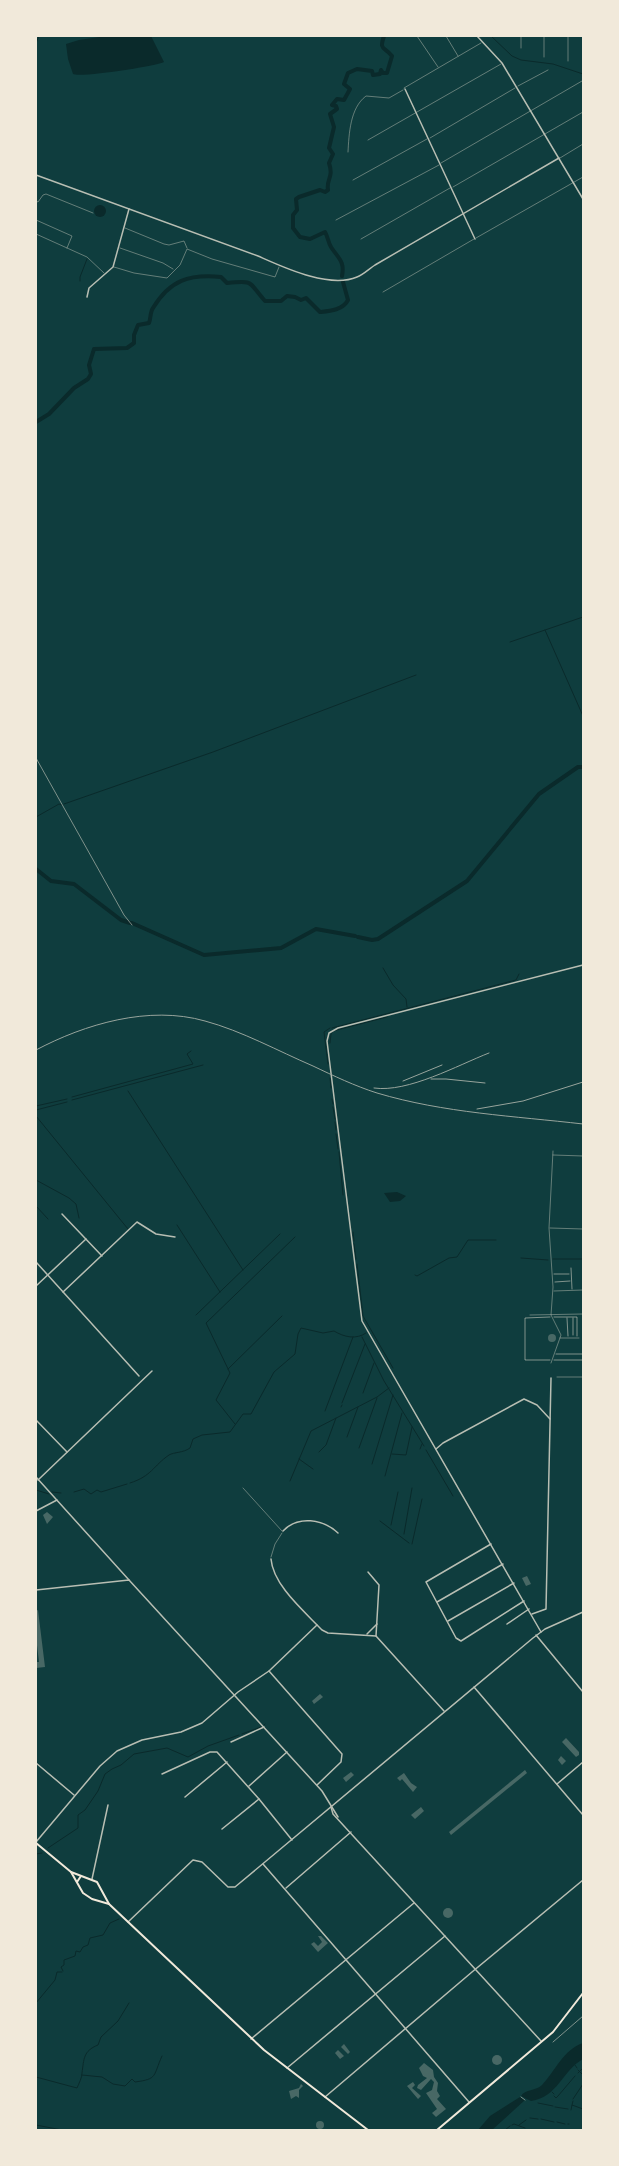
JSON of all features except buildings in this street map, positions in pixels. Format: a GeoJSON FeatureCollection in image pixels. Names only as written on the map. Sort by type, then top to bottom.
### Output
{"type":"FeatureCollection","features":[{"type":"Feature","properties":{"kind":"main road"},"geometry":{"type":"LineString","coordinates":[[36,1842],[71,1872],[83,1893],[109,1904]]}},
{"type":"Feature","properties":{"kind":"main road"},"geometry":{"type":"LineString","coordinates":[[71,1872],[92,1879],[100,1885],[109,1904],[251,2039],[368,2130]]}},
{"type":"Feature","properties":{"kind":"main road"},"geometry":{"type":"LineString","coordinates":[[77,1882],[81,1876]]}},
{"type":"Feature","properties":{"kind":"main road"},"geometry":{"type":"LineString","coordinates":[[98,1900],[104,1893]]}},
{"type":"Feature","properties":{"kind":"main road"},"geometry":{"type":"LineString","coordinates":[[437,2130],[556,2028],[583,1993]]}},
{"type":"Feature","properties":{"kind":"street"},"geometry":{"type":"LineString","coordinates":[[477,36],[502,63],[583,199]]}},
{"type":"Feature","properties":{"kind":"street"},"geometry":{"type":"LineString","coordinates":[[404,89],[475,239]]}},
{"type":"Feature","properties":{"kind":"street"},"geometry":{"type":"LineString","coordinates":[[36,176],[258,256],[279,266],[306,275],[329,279],[352,279],[559,158]]}},
{"type":"Feature","properties":{"kind":"street"},"geometry":{"type":"LineString","coordinates":[[87,296],[89,288],[112,267],[129,209]]}},
{"type":"Feature","properties":{"kind":"street"},"geometry":{"type":"LineString","coordinates":[[541,1632],[362,1321],[327,1040],[329,1033],[334,1029],[583,965]]}},
{"type":"Feature","properties":{"kind":"street"},"geometry":{"type":"LineString","coordinates":[[62,1214],[102,1256]]}},
{"type":"Feature","properties":{"kind":"street"},"geometry":{"type":"LineString","coordinates":[[64,1292],[137,1222],[156,1234],[175,1237]]}},
{"type":"Feature","properties":{"kind":"street"},"geometry":{"type":"LineString","coordinates":[[36,1286],[86,1239]]}},
{"type":"Feature","properties":{"kind":"street"},"geometry":{"type":"LineString","coordinates":[[36,1262],[139,1376]]}},
{"type":"Feature","properties":{"kind":"street"},"geometry":{"type":"LineString","coordinates":[[38,1480],[152,1371]]}},
{"type":"Feature","properties":{"kind":"street"},"geometry":{"type":"LineString","coordinates":[[532,1614],[546,1609],[551,1378]]}},
{"type":"Feature","properties":{"kind":"street"},"geometry":{"type":"LineString","coordinates":[[436,1449],[443,1443],[524,1399],[537,1405],[550,1419]]}},
{"type":"Feature","properties":{"kind":"street"},"geometry":{"type":"LineString","coordinates":[[36,1420],[67,1452]]}},
{"type":"Feature","properties":{"kind":"street"},"geometry":{"type":"LineString","coordinates":[[36,1478],[317,1785],[331,1807],[332,1813],[338,1817],[541,2041]]}},
{"type":"Feature","properties":{"kind":"street"},"geometry":{"type":"LineString","coordinates":[[36,1511],[57,1500]]}},
{"type":"Feature","properties":{"kind":"street"},"geometry":{"type":"LineString","coordinates":[[283,1531],[290,1525],[307,1521],[323,1524],[338,1533]]}},
{"type":"Feature","properties":{"kind":"street"},"geometry":{"type":"LineString","coordinates":[[491,1544],[426,1583],[457,1640],[461,1641],[524,1601]]}},
{"type":"Feature","properties":{"kind":"street"},"geometry":{"type":"LineString","coordinates":[[271,1559],[273,1570],[280,1585],[317,1625],[328,1633],[376,1636],[444,1711]]}},
{"type":"Feature","properties":{"kind":"street"},"geometry":{"type":"LineString","coordinates":[[436,1602],[503,1564]]}},
{"type":"Feature","properties":{"kind":"street"},"geometry":{"type":"LineString","coordinates":[[368,1572],[378,1586],[376,1636]]}},
{"type":"Feature","properties":{"kind":"street"},"geometry":{"type":"LineString","coordinates":[[36,1590],[129,1580]]}},
{"type":"Feature","properties":{"kind":"street"},"geometry":{"type":"LineString","coordinates":[[447,1622],[514,1583]]}},
{"type":"Feature","properties":{"kind":"street"},"geometry":{"type":"LineString","coordinates":[[507,1624],[529,1609]]}},
{"type":"Feature","properties":{"kind":"street"},"geometry":{"type":"LineString","coordinates":[[128,1922],[192,1861],[197,1860],[202,1862],[227,1886],[232,1888],[292,1840],[536,1635],[583,1612]]}},
{"type":"Feature","properties":{"kind":"street"},"geometry":{"type":"LineString","coordinates":[[365,1635],[374,1629],[377,1623]]}},
{"type":"Feature","properties":{"kind":"street"},"geometry":{"type":"LineString","coordinates":[[36,1842],[100,1766],[117,1751],[142,1740],[175,1734],[198,1725],[234,1695],[269,1671],[317,1625]]}},
{"type":"Feature","properties":{"kind":"street"},"geometry":{"type":"LineString","coordinates":[[536,1635],[583,1692]]}},
{"type":"Feature","properties":{"kind":"street"},"geometry":{"type":"LineString","coordinates":[[269,1671],[339,1750],[342,1756],[341,1762],[317,1785]]}},
{"type":"Feature","properties":{"kind":"street"},"geometry":{"type":"LineString","coordinates":[[474,1687],[583,1815]]}},
{"type":"Feature","properties":{"kind":"street"},"geometry":{"type":"LineString","coordinates":[[231,1742],[264,1727]]}},
{"type":"Feature","properties":{"kind":"street"},"geometry":{"type":"LineString","coordinates":[[162,1774],[210,1752],[216,1752],[249,1786],[292,1840]]}},
{"type":"Feature","properties":{"kind":"street"},"geometry":{"type":"LineString","coordinates":[[249,1786],[287,1752]]}},
{"type":"Feature","properties":{"kind":"street"},"geometry":{"type":"LineString","coordinates":[[185,1797],[227,1762]]}},
{"type":"Feature","properties":{"kind":"street"},"geometry":{"type":"LineString","coordinates":[[556,1784],[583,1762]]}},
{"type":"Feature","properties":{"kind":"street"},"geometry":{"type":"LineString","coordinates":[[36,1763],[75,1796]]}},
{"type":"Feature","properties":{"kind":"street"},"geometry":{"type":"LineString","coordinates":[[222,1829],[260,1799]]}},
{"type":"Feature","properties":{"kind":"street"},"geometry":{"type":"LineString","coordinates":[[92,1879],[108,1805]]}},
{"type":"Feature","properties":{"kind":"street"},"geometry":{"type":"LineString","coordinates":[[285,1888],[351,1832]]}},
{"type":"Feature","properties":{"kind":"street"},"geometry":{"type":"LineString","coordinates":[[263,1864],[469,2102]]}},
{"type":"Feature","properties":{"kind":"street"},"geometry":{"type":"LineString","coordinates":[[325,2097],[583,1880]]}},
{"type":"Feature","properties":{"kind":"street"},"geometry":{"type":"LineString","coordinates":[[251,2039],[415,1902]]}},
{"type":"Feature","properties":{"kind":"street"},"geometry":{"type":"LineString","coordinates":[[287,2068],[445,1936]]}},
{"type":"Feature","properties":{"kind":"lane"},"geometry":{"type":"LineString","coordinates":[[417,36],[439,68]]}},
{"type":"Feature","properties":{"kind":"lane"},"geometry":{"type":"LineString","coordinates":[[446,36],[458,57]]}},
{"type":"Feature","properties":{"kind":"lane"},"geometry":{"type":"LineString","coordinates":[[521,36],[521,48]]}},
{"type":"Feature","properties":{"kind":"lane"},"geometry":{"type":"LineString","coordinates":[[544,36],[544,57]]}},
{"type":"Feature","properties":{"kind":"lane"},"geometry":{"type":"LineString","coordinates":[[568,36],[568,61]]}},
{"type":"Feature","properties":{"kind":"lane"},"geometry":{"type":"LineString","coordinates":[[348,152],[352,119],[361,100],[366,96],[389,98],[482,42]]}},
{"type":"Feature","properties":{"kind":"lane"},"geometry":{"type":"LineString","coordinates":[[368,140],[502,63]]}},
{"type":"Feature","properties":{"kind":"lane"},"geometry":{"type":"LineString","coordinates":[[353,180],[548,70]]}},
{"type":"Feature","properties":{"kind":"lane"},"geometry":{"type":"LineString","coordinates":[[336,220],[440,164],[582,81]]}},
{"type":"Feature","properties":{"kind":"lane"},"geometry":{"type":"LineString","coordinates":[[361,239],[583,112]]}},
{"type":"Feature","properties":{"kind":"lane"},"geometry":{"type":"LineString","coordinates":[[559,158],[583,144]]}},
{"type":"Feature","properties":{"kind":"lane"},"geometry":{"type":"LineString","coordinates":[[383,292],[583,177]]}},
{"type":"Feature","properties":{"kind":"lane"},"geometry":{"type":"LineString","coordinates":[[36,201],[38,202],[43,195],[46,194],[93,213]]}},
{"type":"Feature","properties":{"kind":"lane"},"geometry":{"type":"LineString","coordinates":[[36,220],[72,236],[67,248]]}},
{"type":"Feature","properties":{"kind":"lane"},"geometry":{"type":"LineString","coordinates":[[112,267],[134,273],[167,278],[180,264],[187,250],[184,241],[169,245],[164,244],[124,228]]}},
{"type":"Feature","properties":{"kind":"lane"},"geometry":{"type":"LineString","coordinates":[[36,234],[87,257],[104,273]]}},
{"type":"Feature","properties":{"kind":"lane"},"geometry":{"type":"LineString","coordinates":[[118,247],[163,263],[174,270]]}},
{"type":"Feature","properties":{"kind":"lane"},"geometry":{"type":"LineString","coordinates":[[187,250],[212,259],[275,277],[279,266]]}},
{"type":"Feature","properties":{"kind":"lane"},"geometry":{"type":"LineString","coordinates":[[551,1363],[560,1331],[552,1317],[553,1282],[549,1228],[553,1151]]}},
{"type":"Feature","properties":{"kind":"lane"},"geometry":{"type":"LineString","coordinates":[[553,1155],[583,1156]]}},
{"type":"Feature","properties":{"kind":"lane"},"geometry":{"type":"LineString","coordinates":[[549,1228],[583,1229]]}},
{"type":"Feature","properties":{"kind":"lane"},"geometry":{"type":"LineString","coordinates":[[553,1291],[583,1290]]}},
{"type":"Feature","properties":{"kind":"lane"},"geometry":{"type":"LineString","coordinates":[[530,1315],[583,1313],[583,1335]]}},
{"type":"Feature","properties":{"kind":"lane"},"geometry":{"type":"LineString","coordinates":[[559,1338],[578,1338]]}},
{"type":"Feature","properties":{"kind":"lane"},"geometry":{"type":"LineString","coordinates":[[556,1377],[583,1377]]}},
{"type":"Feature","properties":{"kind":"lane"},"geometry":{"type":"LineString","coordinates":[[243,1488],[283,1531],[275,1544],[271,1559]]}},
{"type":"Feature","properties":{"kind":"path"},"geometry":{"type":"LineString","coordinates":[[36,758],[124,915],[132,925]]}},
{"type":"Feature","properties":{"kind":"path"},"geometry":{"type":"LineString","coordinates":[[571,1268],[572,1290]]}},
{"type":"Feature","properties":{"kind":"path"},"geometry":{"type":"LineString","coordinates":[[552,1274],[571,1274]]}},
{"type":"Feature","properties":{"kind":"path"},"geometry":{"type":"LineString","coordinates":[[553,1282],[571,1281]]}},
{"type":"Feature","properties":{"kind":"path"},"geometry":{"type":"LineString","coordinates":[[567,1317],[568,1338]]}},
{"type":"Feature","properties":{"kind":"path"},"geometry":{"type":"LineString","coordinates":[[573,1317],[573,1338]]}},
{"type":"Feature","properties":{"kind":"path"},"geometry":{"type":"LineString","coordinates":[[578,1338],[577,1317],[525,1318],[525,1360],[583,1360]]}},
{"type":"Feature","properties":{"kind":"path"},"geometry":{"type":"LineString","coordinates":[[554,1354],[583,1354]]}},
{"type":"Feature","properties":{"kind":"path"},"geometry":{"type":"LineString","coordinates":[[553,2042],[583,2016]]}},
{"type":"Feature","properties":{"kind":"path"},"geometry":{"type":"LineString","coordinates":[[520,2097],[525,2100]]}},
{"type":"Feature","properties":{"kind":"water"},"geometry":{"type":"Polygon","coordinates":[[[106,36],[151,36],[164,62],[118,71],[78,75],[73,74],[68,59],[66,44],[79,40],[106,36]]]}},
{"type":"Feature","properties":{"kind":"water"},"geometry":{"type":"Polygon","coordinates":[[[98,205],[102,205],[106,211],[102,217],[98,217],[94,213],[94,209],[98,205]]]}},
{"type":"Feature","properties":{"kind":"water"},"geometry":{"type":"Polygon","coordinates":[[[397,1192],[406,1196],[400,1201],[390,1202],[384,1193],[397,1192]]]}},
{"type":"Feature","properties":{"kind":"water"},"geometry":{"type":"Polygon","coordinates":[[[583,2043],[583,2059],[570,2070],[554,2089],[540,2099],[531,2101],[521,2096],[525,2092],[540,2087],[565,2055],[576,2046],[583,2043]]]}},
{"type":"Feature","properties":{"kind":"water"},"geometry":{"type":"Polygon","coordinates":[[[520,2097],[525,2100],[492,2130],[478,2130],[490,2116],[520,2097]]]}},
{"type":"Feature","properties":{"kind":"waterway"},"geometry":{"type":"LineString","coordinates":[[36,43],[39,36]]}},
{"type":"Feature","properties":{"kind":"waterway"},"geometry":{"type":"LineString","coordinates":[[342,276],[342,263],[331,247],[325,232],[310,239],[300,237],[293,228],[293,215],[297,210],[296,199],[320,190],[325,192],[328,190],[331,172],[329,163],[333,154],[329,148],[334,127],[330,114],[337,109],[336,106],[332,105],[337,99],[344,100],[350,89],[344,84],[348,73],[357,69],[372,71],[373,75],[380,74],[381,70],[383,73],[387,73],[392,56],[382,46],[384,36]]}},
{"type":"Feature","properties":{"kind":"waterway"},"geometry":{"type":"LineString","coordinates":[[491,36],[512,56],[521,60],[553,64],[583,74]]}},
{"type":"Feature","properties":{"kind":"waterway"},"geometry":{"type":"LineString","coordinates":[[80,281],[80,277],[87,259]]}},
{"type":"Feature","properties":{"kind":"waterway"},"geometry":{"type":"LineString","coordinates":[[36,422],[49,414],[74,388],[88,379],[91,374],[89,365],[94,349],[127,348],[134,343],[134,335],[138,325],[149,323],[152,310],[159,299],[166,291],[181,281],[190,278],[210,276],[221,277],[227,283],[247,282],[253,286],[265,301],[281,301],[287,296],[295,297],[301,300],[306,298],[320,312],[340,308],[346,303],[348,300],[343,282]]}},
{"type":"Feature","properties":{"kind":"waterway"},"geometry":{"type":"LineString","coordinates":[[510,642],[583,617]]}},
{"type":"Feature","properties":{"kind":"waterway"},"geometry":{"type":"LineString","coordinates":[[545,630],[583,716]]}},
{"type":"Feature","properties":{"kind":"waterway"},"geometry":{"type":"LineString","coordinates":[[64,804],[213,752],[416,675]]}},
{"type":"Feature","properties":{"kind":"waterway"},"geometry":{"type":"LineString","coordinates":[[358,937],[372,940],[378,939],[467,881],[539,794],[578,767],[583,767]]}},
{"type":"Feature","properties":{"kind":"waterway"},"geometry":{"type":"LineString","coordinates":[[36,817],[59,804],[62,805]]}},
{"type":"Feature","properties":{"kind":"waterway"},"geometry":{"type":"LineString","coordinates":[[36,869],[51,881],[74,884],[121,920],[130,923]]}},
{"type":"Feature","properties":{"kind":"waterway"},"geometry":{"type":"LineString","coordinates":[[132,923],[204,955],[281,948],[316,929],[355,936]]}},
{"type":"Feature","properties":{"kind":"waterway"},"geometry":{"type":"LineString","coordinates":[[383,968],[393,985],[406,999],[407,1007]]}},
{"type":"Feature","properties":{"kind":"waterway"},"geometry":{"type":"LineString","coordinates":[[332,1028],[516,980],[519,974]]}},
{"type":"Feature","properties":{"kind":"waterway"},"geometry":{"type":"LineString","coordinates":[[330,1043],[331,1034],[333,1031],[387,1017]]}},
{"type":"Feature","properties":{"kind":"waterway"},"geometry":{"type":"LineString","coordinates":[[328,1064],[324,1032],[330,1028]]}},
{"type":"Feature","properties":{"kind":"waterway"},"geometry":{"type":"LineString","coordinates":[[72,1097],[193,1064],[187,1054],[191,1051]]}},
{"type":"Feature","properties":{"kind":"waterway"},"geometry":{"type":"LineString","coordinates":[[72,1100],[203,1065]]}},
{"type":"Feature","properties":{"kind":"waterway"},"geometry":{"type":"LineString","coordinates":[[330,1078],[331,1088]]}},
{"type":"Feature","properties":{"kind":"waterway"},"geometry":{"type":"LineString","coordinates":[[128,1091],[243,1270]]}},
{"type":"Feature","properties":{"kind":"waterway"},"geometry":{"type":"LineString","coordinates":[[36,1106],[67,1099]]}},
{"type":"Feature","properties":{"kind":"waterway"},"geometry":{"type":"LineString","coordinates":[[332,1099],[333,1104]]}},
{"type":"Feature","properties":{"kind":"waterway"},"geometry":{"type":"LineString","coordinates":[[36,1110],[67,1102]]}},
{"type":"Feature","properties":{"kind":"waterway"},"geometry":{"type":"LineString","coordinates":[[333,1107],[335,1119]]}},
{"type":"Feature","properties":{"kind":"waterway"},"geometry":{"type":"LineString","coordinates":[[36,1116],[128,1229]]}},
{"type":"Feature","properties":{"kind":"waterway"},"geometry":{"type":"LineString","coordinates":[[335,1122],[336,1130]]}},
{"type":"Feature","properties":{"kind":"waterway"},"geometry":{"type":"LineString","coordinates":[[336,1134],[338,1149]]}},
{"type":"Feature","properties":{"kind":"waterway"},"geometry":{"type":"LineString","coordinates":[[339,1152],[343,1195]]}},
{"type":"Feature","properties":{"kind":"waterway"},"geometry":{"type":"LineString","coordinates":[[36,1180],[69,1198],[76,1204],[79,1218]]}},
{"type":"Feature","properties":{"kind":"waterway"},"geometry":{"type":"LineString","coordinates":[[36,1206],[48,1219]]}},
{"type":"Feature","properties":{"kind":"waterway"},"geometry":{"type":"LineString","coordinates":[[177,1225],[220,1292]]}},
{"type":"Feature","properties":{"kind":"waterway"},"geometry":{"type":"LineString","coordinates":[[353,1232],[354,1241]]}},
{"type":"Feature","properties":{"kind":"waterway"},"geometry":{"type":"LineString","coordinates":[[196,1315],[280,1234]]}},
{"type":"Feature","properties":{"kind":"waterway"},"geometry":{"type":"LineString","coordinates":[[235,1424],[216,1400],[230,1373],[206,1323],[295,1237]]}},
{"type":"Feature","properties":{"kind":"waterway"},"geometry":{"type":"LineString","coordinates":[[415,1275],[417,1276],[449,1258],[457,1257],[468,1240],[496,1240]]}},
{"type":"Feature","properties":{"kind":"waterway"},"geometry":{"type":"LineString","coordinates":[[354,1244],[356,1259]]}},
{"type":"Feature","properties":{"kind":"waterway"},"geometry":{"type":"LineString","coordinates":[[521,1258],[548,1260]]}},
{"type":"Feature","properties":{"kind":"waterway"},"geometry":{"type":"LineString","coordinates":[[553,1259],[583,1259]]}},
{"type":"Feature","properties":{"kind":"waterway"},"geometry":{"type":"LineString","coordinates":[[357,1264],[363,1316],[393,1368]]}},
{"type":"Feature","properties":{"kind":"waterway"},"geometry":{"type":"LineString","coordinates":[[228,1369],[282,1316]]}},
{"type":"Feature","properties":{"kind":"waterway"},"geometry":{"type":"LineString","coordinates":[[130,1483],[148,1474],[169,1455],[190,1448],[193,1439],[202,1435],[230,1432],[243,1414],[251,1414],[274,1372],[295,1354],[298,1334],[301,1328],[323,1333],[334,1331],[350,1337],[366,1333]]}},
{"type":"Feature","properties":{"kind":"waterway"},"geometry":{"type":"LineString","coordinates":[[325,1411],[353,1337]]}},
{"type":"Feature","properties":{"kind":"waterway"},"geometry":{"type":"LineString","coordinates":[[362,1337],[384,1381],[424,1446]]}},
{"type":"Feature","properties":{"kind":"waterway"},"geometry":{"type":"LineString","coordinates":[[342,1403],[365,1344]]}},
{"type":"Feature","properties":{"kind":"waterway"},"geometry":{"type":"LineString","coordinates":[[363,1393],[374,1363]]}},
{"type":"Feature","properties":{"kind":"waterway"},"geometry":{"type":"LineString","coordinates":[[290,1481],[311,1431],[377,1397],[389,1388]]}},
{"type":"Feature","properties":{"kind":"waterway"},"geometry":{"type":"LineString","coordinates":[[372,1464],[393,1395]]}},
{"type":"Feature","properties":{"kind":"waterway"},"geometry":{"type":"LineString","coordinates":[[359,1448],[377,1398]]}},
{"type":"Feature","properties":{"kind":"waterway"},"geometry":{"type":"LineString","coordinates":[[347,1437],[358,1407]]}},
{"type":"Feature","properties":{"kind":"waterway"},"geometry":{"type":"LineString","coordinates":[[385,1476],[402,1413]]}},
{"type":"Feature","properties":{"kind":"waterway"},"geometry":{"type":"LineString","coordinates":[[319,1452],[326,1445],[336,1418]]}},
{"type":"Feature","properties":{"kind":"waterway"},"geometry":{"type":"LineString","coordinates":[[392,1454],[406,1455],[412,1427]]}},
{"type":"Feature","properties":{"kind":"waterway"},"geometry":{"type":"LineString","coordinates":[[420,1449],[422,1444]]}},
{"type":"Feature","properties":{"kind":"waterway"},"geometry":{"type":"LineString","coordinates":[[426,1450],[453,1496]]}},
{"type":"Feature","properties":{"kind":"waterway"},"geometry":{"type":"LineString","coordinates":[[299,1459],[313,1469]]}},
{"type":"Feature","properties":{"kind":"waterway"},"geometry":{"type":"LineString","coordinates":[[74,1492],[84,1489],[91,1494],[97,1490],[101,1492],[127,1484]]}},
{"type":"Feature","properties":{"kind":"waterway"},"geometry":{"type":"LineString","coordinates":[[404,1534],[412,1488]]}},
{"type":"Feature","properties":{"kind":"waterway"},"geometry":{"type":"LineString","coordinates":[[36,1490],[49,1494]]}},
{"type":"Feature","properties":{"kind":"waterway"},"geometry":{"type":"LineString","coordinates":[[52,1492],[61,1493]]}},
{"type":"Feature","properties":{"kind":"waterway"},"geometry":{"type":"LineString","coordinates":[[391,1525],[398,1492]]}},
{"type":"Feature","properties":{"kind":"waterway"},"geometry":{"type":"LineString","coordinates":[[412,1544],[422,1499]]}},
{"type":"Feature","properties":{"kind":"waterway"},"geometry":{"type":"LineString","coordinates":[[380,1521],[409,1543]]}},
{"type":"Feature","properties":{"kind":"waterway"},"geometry":{"type":"LineString","coordinates":[[242,1734],[261,1727]]}},
{"type":"Feature","properties":{"kind":"waterway"},"geometry":{"type":"LineString","coordinates":[[48,1848],[78,1828],[78,1815],[85,1810],[98,1791],[105,1774],[121,1765],[134,1754],[167,1748],[188,1757],[208,1746],[239,1735]]}},
{"type":"Feature","properties":{"kind":"waterway"},"geometry":{"type":"LineString","coordinates":[[36,1854],[42,1853]]}},
{"type":"Feature","properties":{"kind":"waterway"},"geometry":{"type":"LineString","coordinates":[[63,1971],[61,1967],[64,1965],[64,1960],[75,1956],[76,1951],[80,1952],[83,1947],[88,1945],[90,1938],[103,1935],[110,1923],[119,1919]]}},
{"type":"Feature","properties":{"kind":"waterway"},"geometry":{"type":"LineString","coordinates":[[36,2003],[55,1980],[57,1972],[62,1972]]}},
{"type":"Feature","properties":{"kind":"waterway"},"geometry":{"type":"LineString","coordinates":[[36,2077],[77,2088],[82,2077],[85,2056],[89,2050],[98,2045],[101,2037],[118,2021],[129,2003]]}},
{"type":"Feature","properties":{"kind":"waterway"},"geometry":{"type":"LineString","coordinates":[[82,2075],[102,2077],[113,2084],[125,2086],[132,2079],[135,2082],[151,2078],[156,2072],[162,2056]]}},
{"type":"Feature","properties":{"kind":"waterway"},"geometry":{"type":"LineString","coordinates":[[578,2073],[583,2068]]}},
{"type":"Feature","properties":{"kind":"waterway"},"geometry":{"type":"LineString","coordinates":[[578,2070],[583,2075]]}},
{"type":"Feature","properties":{"kind":"waterway"},"geometry":{"type":"LineString","coordinates":[[554,2096],[556,2098],[575,2076]]}},
{"type":"Feature","properties":{"kind":"waterway"},"geometry":{"type":"LineString","coordinates":[[573,2099],[583,2084]]}},
{"type":"Feature","properties":{"kind":"waterway"},"geometry":{"type":"LineString","coordinates":[[572,2105],[573,2101]]}},
{"type":"Feature","properties":{"kind":"waterway"},"geometry":{"type":"LineString","coordinates":[[538,2103],[553,2106]]}},
{"type":"Feature","properties":{"kind":"waterway"},"geometry":{"type":"LineString","coordinates":[[571,2110],[572,2105],[583,2109]]}},
{"type":"Feature","properties":{"kind":"waterway"},"geometry":{"type":"LineString","coordinates":[[555,2107],[568,2109]]}},
{"type":"Feature","properties":{"kind":"waterway"},"geometry":{"type":"LineString","coordinates":[[530,2118],[538,2119]]}},
{"type":"Feature","properties":{"kind":"waterway"},"geometry":{"type":"LineString","coordinates":[[541,2119],[554,2122]]}},
{"type":"Feature","properties":{"kind":"waterway"},"geometry":{"type":"LineString","coordinates":[[519,2125],[526,2120]]}},
{"type":"Feature","properties":{"kind":"waterway"},"geometry":{"type":"LineString","coordinates":[[557,2122],[565,2124]]}},
{"type":"Feature","properties":{"kind":"waterway"},"geometry":{"type":"LineString","coordinates":[[512,2125],[514,2124],[525,2128]]}},
{"type":"Feature","properties":{"kind":"waterway"},"geometry":{"type":"LineString","coordinates":[[36,2125],[62,2130]]}},
{"type":"Feature","properties":{"kind":"waterway"},"geometry":{"type":"LineString","coordinates":[[505,2130],[510,2126]]}},
{"type":"Feature","properties":{"kind":"railway"},"geometry":{"type":"LineString","coordinates":[[36,1050],[75,1032],[118,1020],[140,1016],[162,1015],[184,1017],[205,1021],[233,1030],[345,1081],[377,1093],[402,1100],[505,1116],[583,1124]]}},
{"type":"Feature","properties":{"kind":"railway"},"geometry":{"type":"LineString","coordinates":[[374,1088],[402,1086],[417,1082],[448,1071],[489,1053]]}},
{"type":"Feature","properties":{"kind":"railway"},"geometry":{"type":"LineString","coordinates":[[403,1081],[442,1065]]}},
{"type":"Feature","properties":{"kind":"railway"},"geometry":{"type":"LineString","coordinates":[[431,1079],[485,1083]]}},
{"type":"Feature","properties":{"kind":"railway"},"geometry":{"type":"LineString","coordinates":[[477,1109],[523,1101],[583,1082]]}}]}
